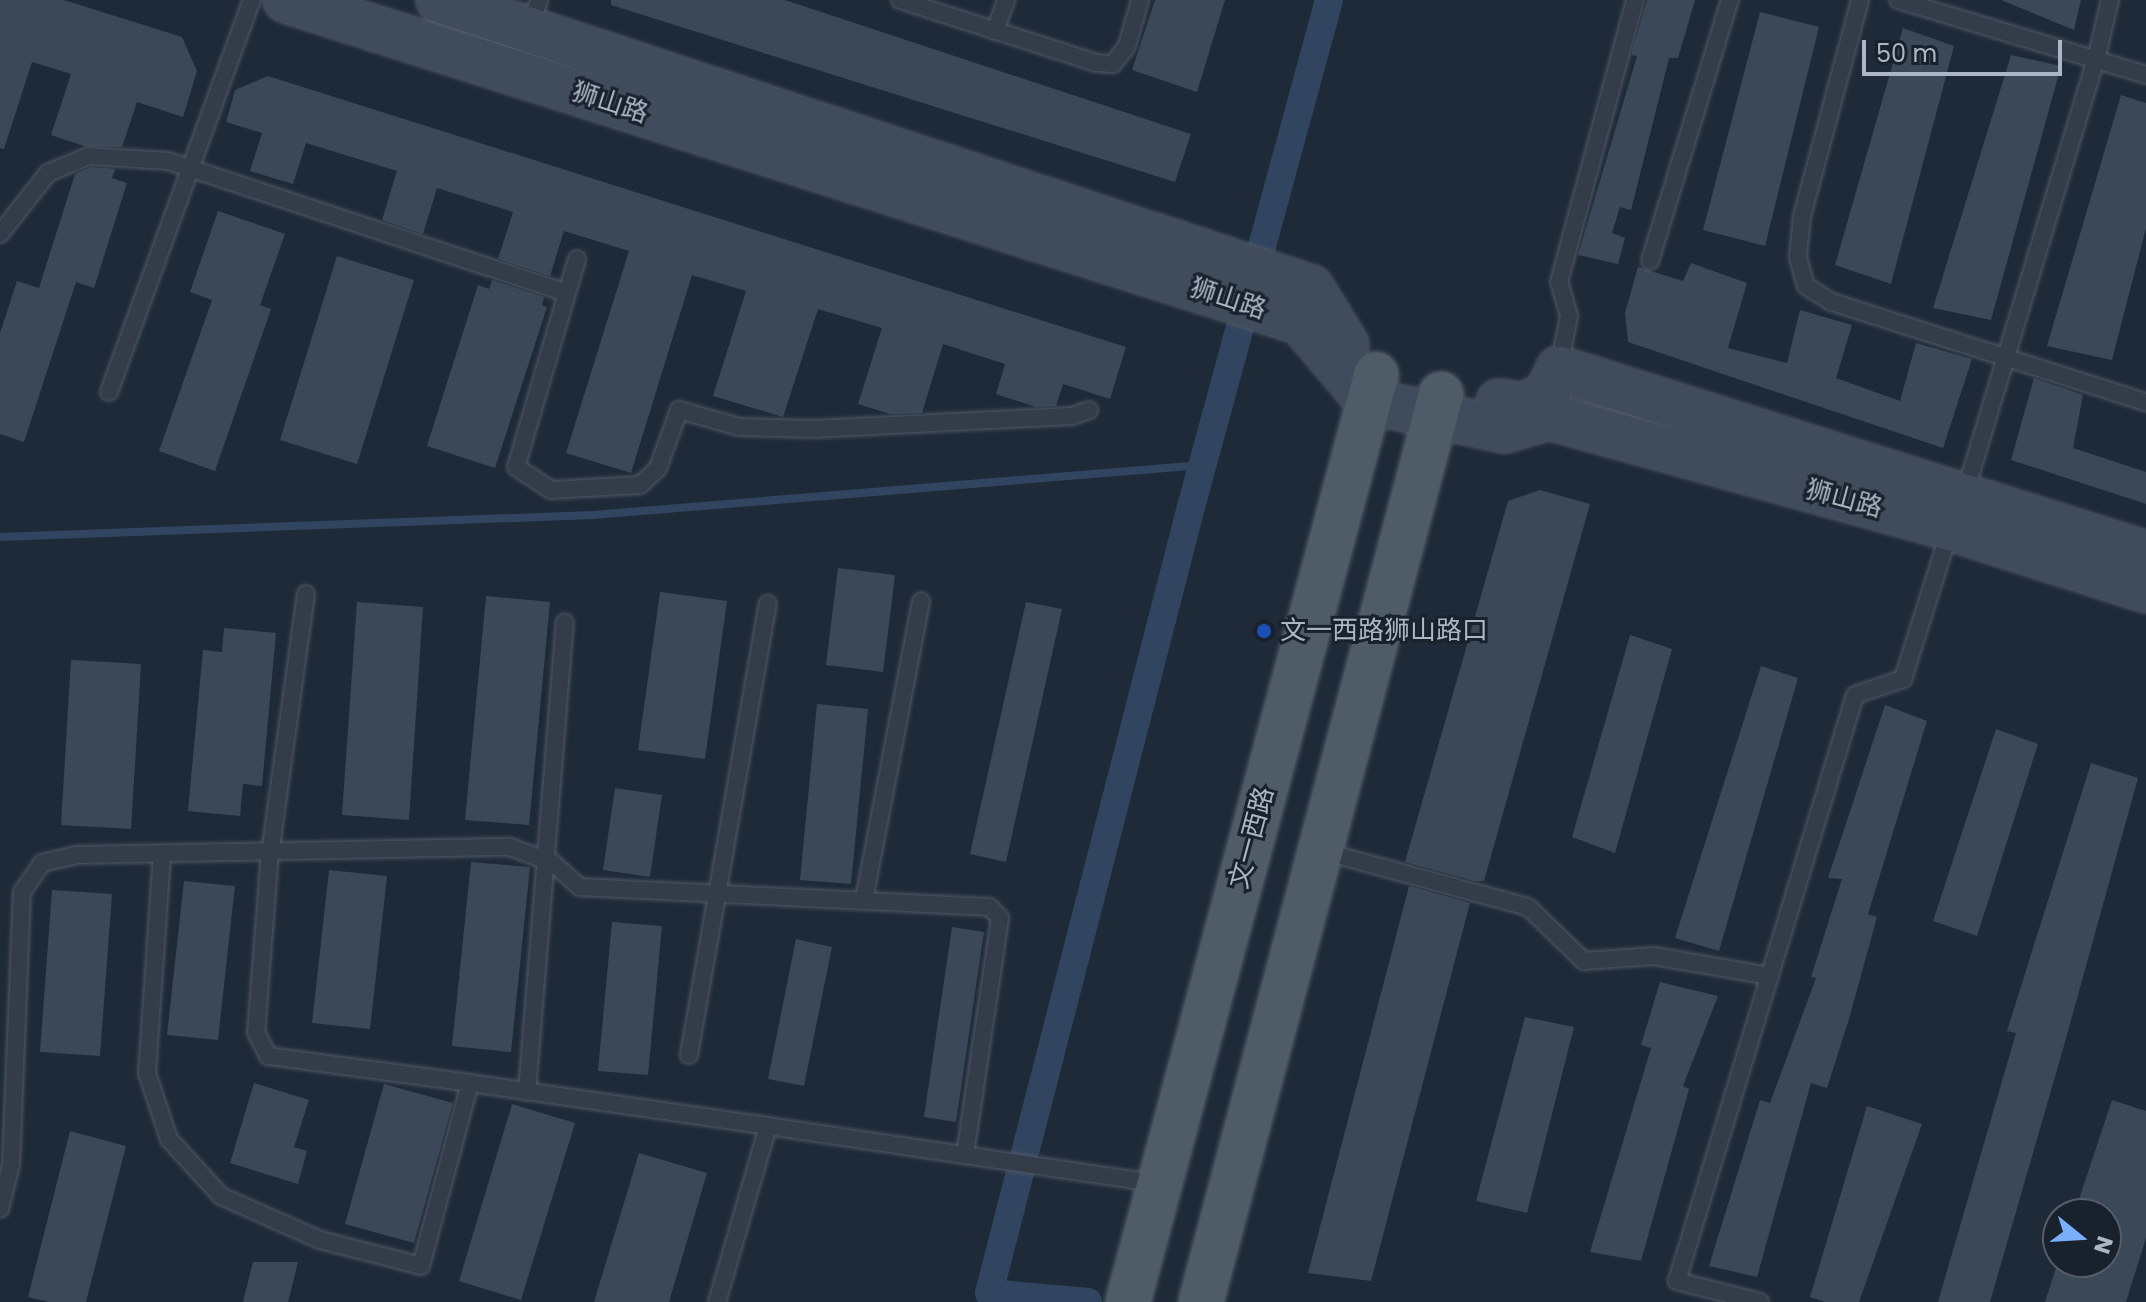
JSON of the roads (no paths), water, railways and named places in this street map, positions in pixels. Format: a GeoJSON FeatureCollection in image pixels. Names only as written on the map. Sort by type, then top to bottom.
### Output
{"type":"FeatureCollection","features":[{"type":"Feature","properties":{"kind":"main road","name":"狮山路"},"geometry":{"type":"LineString","coordinates":[[286,0],[1196,269],[1306,305],[1347,347],[1372,388],[1438,406],[1505,430],[1549,417],[2146,554]]}},
{"type":"Feature","properties":{"kind":"main road","name":"狮山路"},"geometry":{"type":"LineString","coordinates":[[439,0],[535,14],[1196,269]]}},
{"type":"Feature","properties":{"kind":"main road","name":"狮山路"},"geometry":{"type":"LineString","coordinates":[[1438,406],[1525,406],[1547,394],[1559,369],[1957,513],[2146,590]]}},
{"type":"Feature","properties":{"kind":"main road","name":"文一西路"},"geometry":{"type":"LineString","coordinates":[[1128,1302],[1372,388]]}},
{"type":"Feature","properties":{"kind":"main road"},"geometry":{"type":"LineString","coordinates":[[1201,1302],[1438,406]]}},
{"type":"Feature","properties":{"kind":"lane"},"geometry":{"type":"LineString","coordinates":[[109,392],[252,0]]}},
{"type":"Feature","properties":{"kind":"lane"},"geometry":{"type":"LineString","coordinates":[[900,0],[1113,64],[1127,46],[1140,0]]}},
{"type":"Feature","properties":{"kind":"lane"},"geometry":{"type":"LineString","coordinates":[[995,31],[1006,0]]}},
{"type":"Feature","properties":{"kind":"lane"},"geometry":{"type":"LineString","coordinates":[[1559,369],[1569,316],[1559,282],[1635,0]]}},
{"type":"Feature","properties":{"kind":"lane"},"geometry":{"type":"LineString","coordinates":[[1650,261],[1730,0]]}},
{"type":"Feature","properties":{"kind":"lane"},"geometry":{"type":"LineString","coordinates":[[1860,0],[1802,216],[1798,257],[1806,286],[1832,302],[2146,402]]}},
{"type":"Feature","properties":{"kind":"lane"},"geometry":{"type":"LineString","coordinates":[[1898,0],[2146,75]]}},
{"type":"Feature","properties":{"kind":"lane"},"geometry":{"type":"LineString","coordinates":[[1760,1302],[1677,1281],[1855,695],[1903,679],[2007,357],[2096,60],[2110,0]]}},
{"type":"Feature","properties":{"kind":"lane"},"geometry":{"type":"LineString","coordinates":[[0,234],[48,173],[89,156],[168,161],[566,293]]}},
{"type":"Feature","properties":{"kind":"lane"},"geometry":{"type":"LineString","coordinates":[[577,259],[516,467],[551,490],[640,485],[658,468],[679,410],[740,427],[813,429],[1072,416],[1089,410]]}},
{"type":"Feature","properties":{"kind":"lane"},"geometry":{"type":"LineString","coordinates":[[306,594],[270,852],[256,1032],[268,1056],[1080,1172],[1155,1198]]}},
{"type":"Feature","properties":{"kind":"lane"},"geometry":{"type":"LineString","coordinates":[[864,900],[921,601]]}},
{"type":"Feature","properties":{"kind":"lane"},"geometry":{"type":"LineString","coordinates":[[689,1055],[721,893],[768,604]]}},
{"type":"Feature","properties":{"kind":"lane"},"geometry":{"type":"LineString","coordinates":[[527,1092],[565,623]]}},
{"type":"Feature","properties":{"kind":"lane"},"geometry":{"type":"LineString","coordinates":[[0,1209],[11,1165],[22,892],[42,863],[76,855],[510,847],[546,860],[580,887],[990,907],[1000,918],[965,1155]]}},
{"type":"Feature","properties":{"kind":"lane"},"geometry":{"type":"LineString","coordinates":[[1322,851],[1528,907],[1584,961],[1654,956],[1770,976]]}},
{"type":"Feature","properties":{"kind":"lane"},"geometry":{"type":"LineString","coordinates":[[162,854],[147,1073],[169,1139],[221,1196],[320,1240],[421,1266],[470,1083]]}},
{"type":"Feature","properties":{"kind":"lane"},"geometry":{"type":"LineString","coordinates":[[717,1302],[768,1126]]}},
{"type":"Feature","properties":{"kind":"waterway"},"geometry":{"type":"LineString","coordinates":[[1088,1302],[989,1293],[1191,507],[1329,0]]}},
{"type":"Feature","properties":{"kind":"waterway"},"geometry":{"type":"LineString","coordinates":[[0,537],[593,515],[1203,465]]}},
{"type":"Feature","properties":{"kind":"place","name":"文一西路狮山路口"},"geometry":{"type":"Point","coordinates":[1264,631]}}]}
